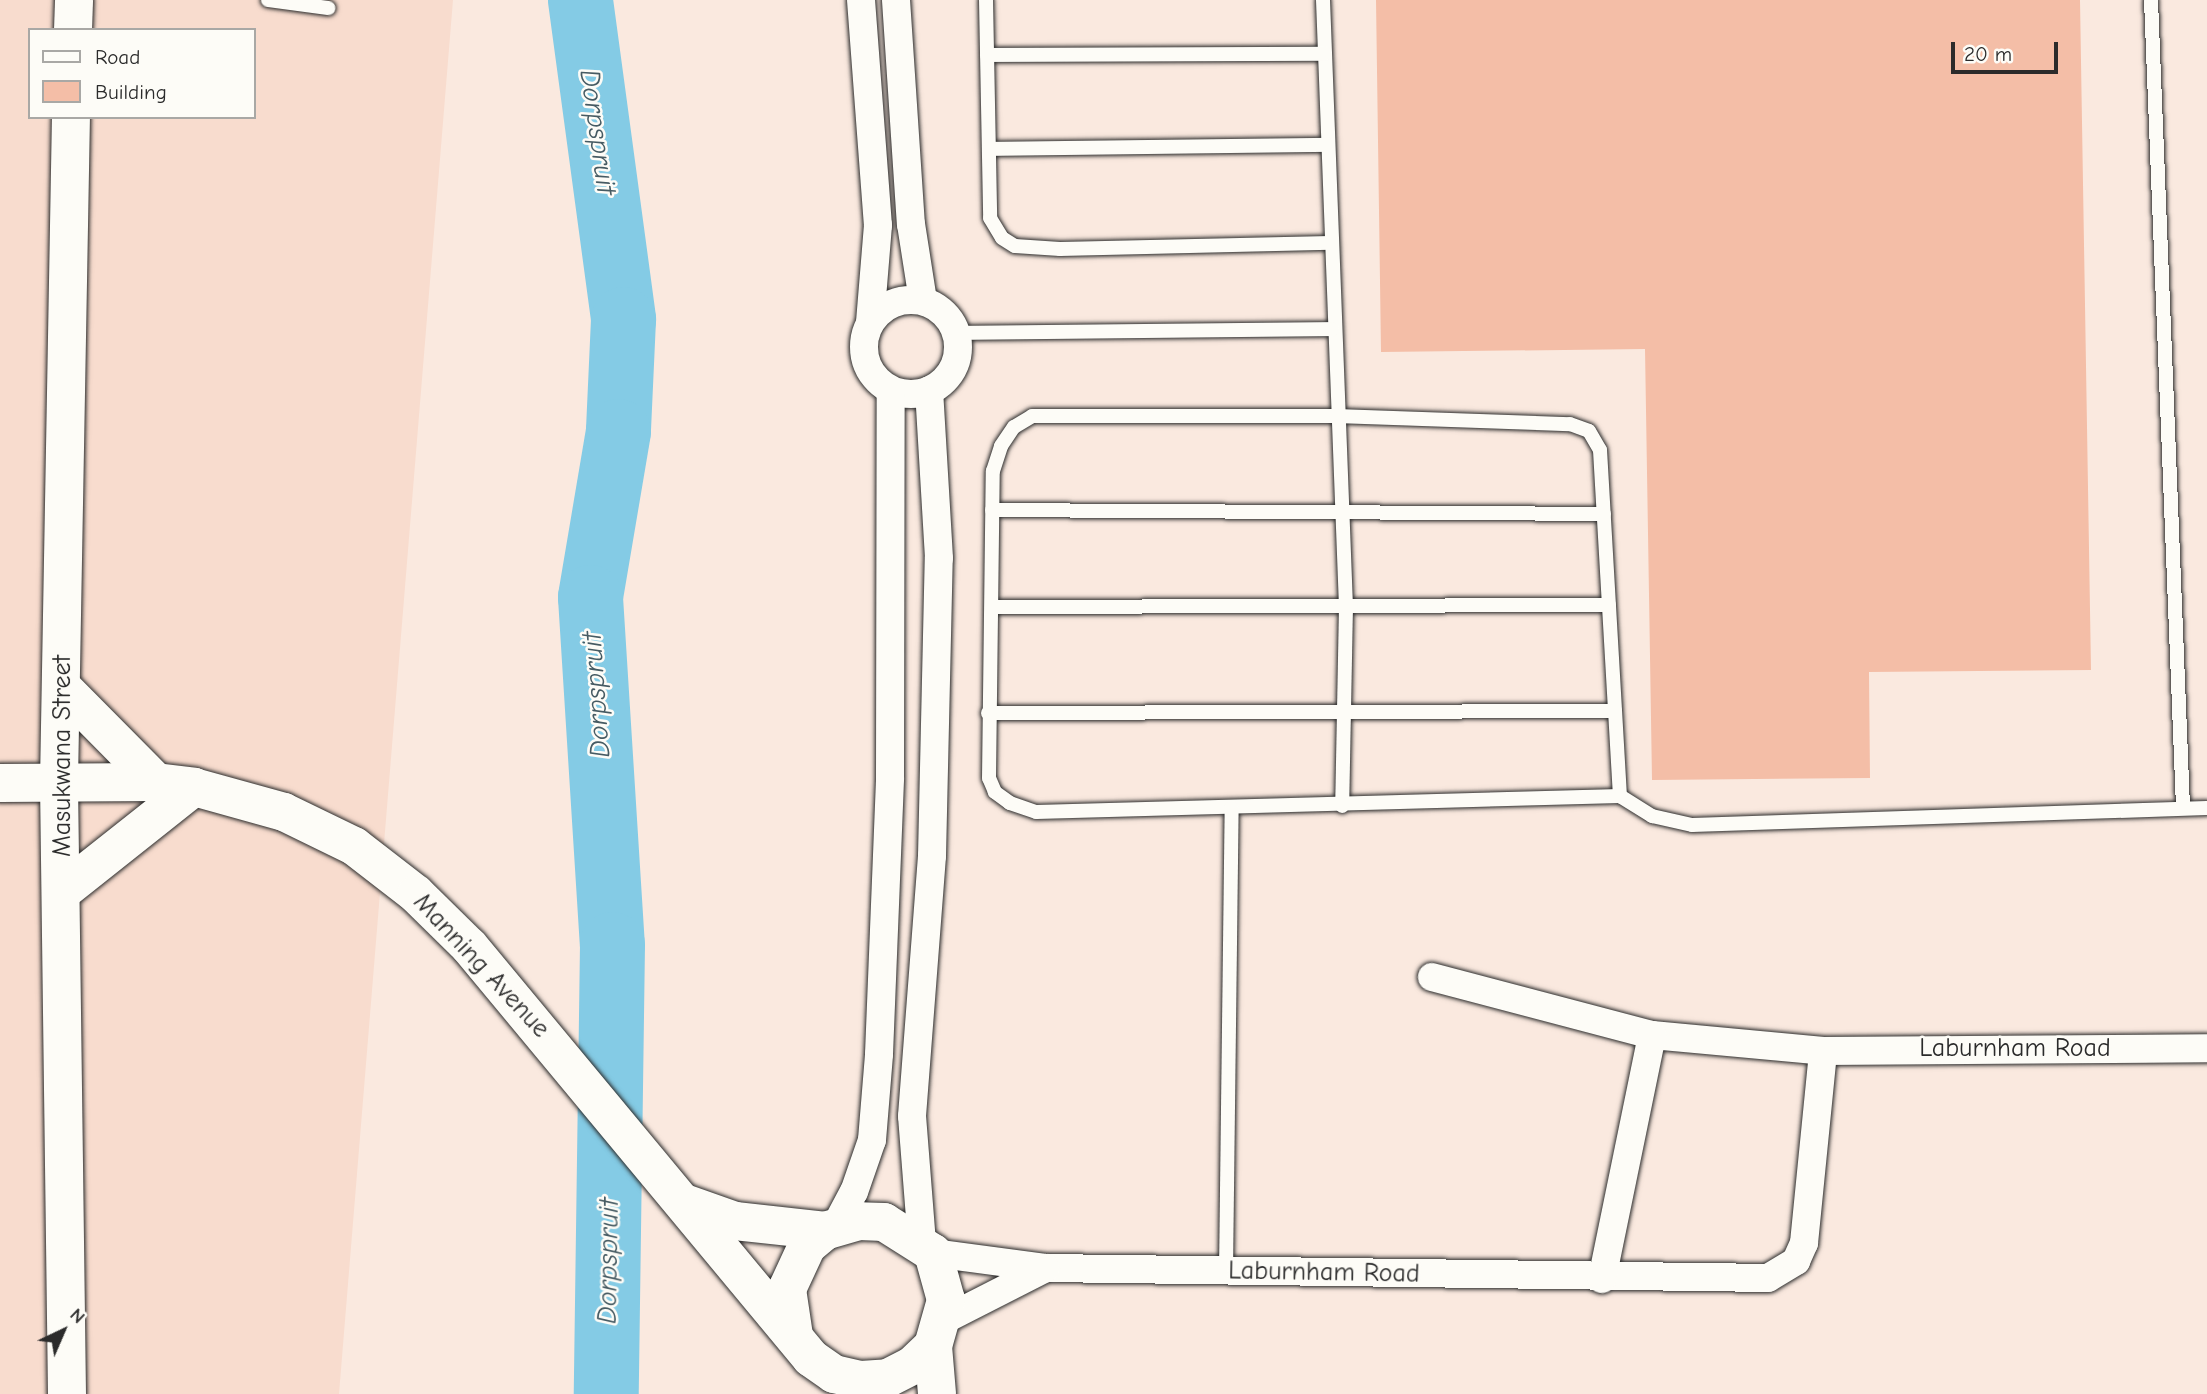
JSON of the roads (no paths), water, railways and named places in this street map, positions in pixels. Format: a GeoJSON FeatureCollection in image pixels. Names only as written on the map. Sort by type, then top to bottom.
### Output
{"type":"FeatureCollection","features":[{"type":"Feature","properties":{"kind":"street"},"geometry":{"type":"LineString","coordinates":[[73,28],[74,0]]}},
{"type":"Feature","properties":{"kind":"street"},"geometry":{"type":"LineString","coordinates":[[861,0],[878,225],[870,323],[864,354],[874,374],[891,390],[929,390],[951,372],[956,333],[949,319],[923,301],[893,303],[870,323]]}},
{"type":"Feature","properties":{"kind":"street"},"geometry":{"type":"LineString","coordinates":[[896,0],[911,225],[923,301]]}},
{"type":"Feature","properties":{"kind":"street","name":"Masukwana Street"},"geometry":{"type":"LineString","coordinates":[[67,1394],[60,1062],[64,890],[59,782],[64,689],[71,119]]}},
{"type":"Feature","properties":{"kind":"street"},"geometry":{"type":"LineString","coordinates":[[891,390],[890,778],[878,1065],[872,1140],[855,1192],[830,1229],[807,1246],[787,1289],[794,1336],[811,1359],[834,1374],[867,1387],[913,1365],[938,1333]]}},
{"type":"Feature","properties":{"kind":"street"},"geometry":{"type":"LineString","coordinates":[[929,390],[939,558],[933,842],[912,1116],[928,1247],[944,1279],[938,1333],[937,1394]]}},
{"type":"Feature","properties":{"kind":"street"},"geometry":{"type":"LineString","coordinates":[[64,689],[156,782]]}},
{"type":"Feature","properties":{"kind":"street","name":"Manning Avenue"},"geometry":{"type":"LineString","coordinates":[[0,783],[156,782],[194,787],[284,811],[354,846],[416,894],[470,946],[794,1336]]}},
{"type":"Feature","properties":{"kind":"street"},"geometry":{"type":"LineString","coordinates":[[64,890],[194,787]]}},
{"type":"Feature","properties":{"kind":"street","name":"Laburnham Road"},"geometry":{"type":"LineString","coordinates":[[1432,977],[1652,1035],[1823,1051],[2207,1048]]}},
{"type":"Feature","properties":{"kind":"street"},"geometry":{"type":"LineString","coordinates":[[1602,1279],[1652,1035]]}},
{"type":"Feature","properties":{"kind":"street","name":"Laburnham Road"},"geometry":{"type":"LineString","coordinates":[[928,1247],[1046,1268],[1602,1279],[1768,1278],[1796,1261],[1804,1243],[1823,1051]]}},
{"type":"Feature","properties":{"kind":"street"},"geometry":{"type":"LineString","coordinates":[[676,1194],[735,1221],[830,1229],[884,1222],[928,1247]]}},
{"type":"Feature","properties":{"kind":"street","name":"Laburnham Road"},"geometry":{"type":"LineString","coordinates":[[938,1333],[1046,1268]]}},
{"type":"Feature","properties":{"kind":"lane"},"geometry":{"type":"LineString","coordinates":[[268,0],[328,8]]}},
{"type":"Feature","properties":{"kind":"lane"},"geometry":{"type":"LineString","coordinates":[[986,0],[990,219],[996,232],[1015,246],[1330,243]]}},
{"type":"Feature","properties":{"kind":"lane"},"geometry":{"type":"LineString","coordinates":[[1323,0],[1332,329],[1346,606],[1342,806]]}},
{"type":"Feature","properties":{"kind":"lane"},"geometry":{"type":"LineString","coordinates":[[2151,0],[2183,806]]}},
{"type":"Feature","properties":{"kind":"lane"},"geometry":{"type":"LineString","coordinates":[[987,55],[1325,54]]}},
{"type":"Feature","properties":{"kind":"lane"},"geometry":{"type":"LineString","coordinates":[[989,149],[1327,145]]}},
{"type":"Feature","properties":{"kind":"lane"},"geometry":{"type":"LineString","coordinates":[[956,333],[1332,329]]}},
{"type":"Feature","properties":{"kind":"lane"},"geometry":{"type":"LineString","coordinates":[[1620,796],[1600,450],[1589,431],[1570,424],[1336,416],[1032,416],[1014,427],[1000,446],[993,471],[989,778],[995,792],[1010,803],[1036,812],[1342,806],[1620,796],[1652,816],[1692,825],[2183,806],[2207,808]]}},
{"type":"Feature","properties":{"kind":"lane"},"geometry":{"type":"LineString","coordinates":[[992,510],[1342,515],[1604,514]]}},
{"type":"Feature","properties":{"kind":"lane"},"geometry":{"type":"LineString","coordinates":[[993,607],[1609,605]]}},
{"type":"Feature","properties":{"kind":"lane"},"geometry":{"type":"LineString","coordinates":[[988,713],[1615,711]]}},
{"type":"Feature","properties":{"kind":"lane"},"geometry":{"type":"LineString","coordinates":[[1226,1271],[1231,808]]}},
{"type":"Feature","properties":{"kind":"waterway","name":"Dorpspruit"},"geometry":{"type":"LineString","coordinates":[[580,0],[623,319],[618,431],[590,597],[612,944],[606,1394]]}}]}
